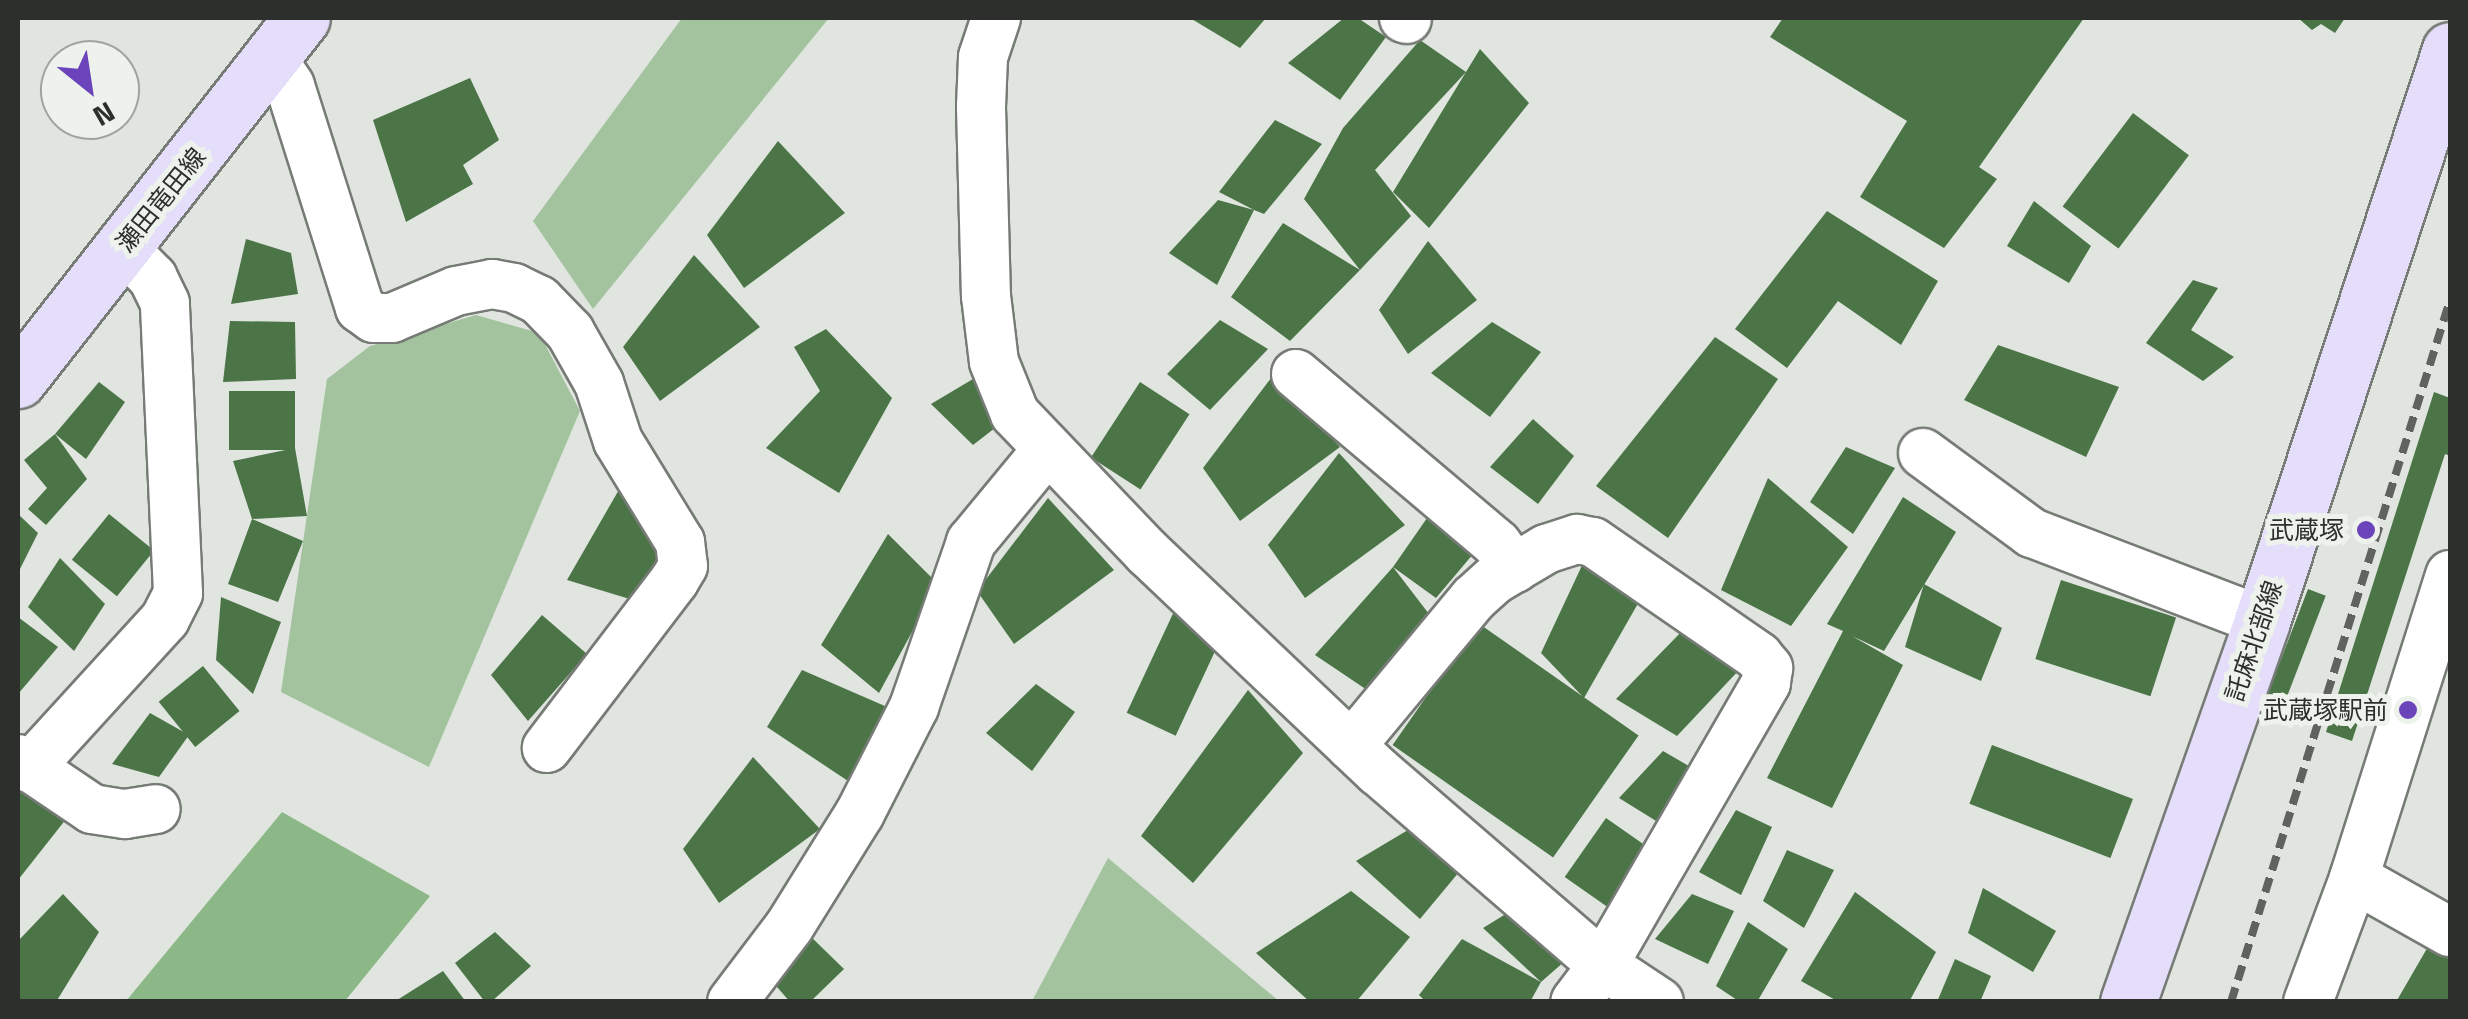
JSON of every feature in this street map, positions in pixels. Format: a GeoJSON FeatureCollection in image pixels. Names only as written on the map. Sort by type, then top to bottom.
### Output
{"type":"FeatureCollection","features":[{"type":"Feature","properties":{"kind":"main road","name":"瀬田竜田線"},"geometry":{"type":"LineString","coordinates":[[18,380],[287,38]]}},
{"type":"Feature","properties":{"kind":"main road","name":"託麻北部線"},"geometry":{"type":"LineString","coordinates":[[2128,1002],[2262,622],[2450,50]]}},
{"type":"Feature","properties":{"kind":"street"},"geometry":{"type":"LineString","coordinates":[[996,18],[983,57],[982,91],[986,296],[1002,391],[1046,451],[1589,983],[1659,1002]]}},
{"type":"Feature","properties":{"kind":"street"},"geometry":{"type":"LineString","coordinates":[[287,38],[290,86],[360,308],[374,318],[392,318],[456,291],[492,284],[514,288],[539,300],[570,332],[599,383],[618,441],[680,542],[683,566],[674,581],[547,748]]}},
{"type":"Feature","properties":{"kind":"street"},"geometry":{"type":"LineString","coordinates":[[123,248],[153,278],[165,303],[178,594],[165,618],[23,763],[92,809],[125,814],[156,809]]}},
{"type":"Feature","properties":{"kind":"street"},"geometry":{"type":"LineString","coordinates":[[1296,374],[1497,544],[1515,568]]}},
{"type":"Feature","properties":{"kind":"street"},"geometry":{"type":"LineString","coordinates":[[732,1002],[789,927],[860,813],[914,706],[971,542],[1046,451]]}},
{"type":"Feature","properties":{"kind":"street"},"geometry":{"type":"LineString","coordinates":[[1923,453],[2032,533],[2262,622]]}},
{"type":"Feature","properties":{"kind":"street"},"geometry":{"type":"LineString","coordinates":[[1351,746],[1474,598],[1546,549],[1577,539],[1592,542],[1758,656],[1768,668],[1766,684],[1589,983]]}},
{"type":"Feature","properties":{"kind":"street"},"geometry":{"type":"LineString","coordinates":[[2308,1002],[2354,878],[2450,575]]}},
{"type":"Feature","properties":{"kind":"street"},"geometry":{"type":"LineString","coordinates":[[2354,878],[2450,932]]}},
{"type":"Feature","properties":{"kind":"green space"},"geometry":{"type":"Polygon","coordinates":[[[682,18],[829,18],[593,309],[533,221],[682,18]]]}},
{"type":"Feature","properties":{"kind":"green space"},"geometry":{"type":"Polygon","coordinates":[[[476,315],[539,333],[580,411],[429,767],[281,692],[327,379],[370,346],[476,315]]]}},
{"type":"Feature","properties":{"kind":"green space"},"geometry":{"type":"Polygon","coordinates":[[[282,812],[430,896],[345,1001],[126,1001],[282,812]]]}},
{"type":"Feature","properties":{"kind":"green space"},"geometry":{"type":"Polygon","coordinates":[[[1108,858],[1279,1001],[1032,1001],[1108,858]]]}},
{"type":"Feature","properties":{"kind":"building"},"geometry":{"type":"Polygon","coordinates":[[[1190,18],[1266,18],[1240,48],[1190,18]]]}},
{"type":"Feature","properties":{"kind":"building"},"geometry":{"type":"Polygon","coordinates":[[[1344,18],[1358,18],[1386,37],[1340,100],[1288,63],[1344,18]]]}},
{"type":"Feature","properties":{"kind":"building"},"geometry":{"type":"Polygon","coordinates":[[[1783,18],[2084,18],[1979,167],[1997,179],[1944,248],[1860,197],[1907,121],[1770,37],[1783,18]]]}},
{"type":"Feature","properties":{"kind":"building"},"geometry":{"type":"Polygon","coordinates":[[[2298,18],[2345,18],[2335,33],[2321,24],[2312,30],[2298,18]]]}},
{"type":"Feature","properties":{"kind":"building"},"geometry":{"type":"Polygon","coordinates":[[[1420,40],[1466,72],[1375,170],[1411,216],[1360,270],[1304,199],[1343,128],[1420,40]]]}},
{"type":"Feature","properties":{"kind":"building"},"geometry":{"type":"Polygon","coordinates":[[[1480,49],[1529,103],[1429,228],[1393,192],[1480,49]]]}},
{"type":"Feature","properties":{"kind":"building"},"geometry":{"type":"Polygon","coordinates":[[[470,78],[499,140],[463,165],[473,184],[406,222],[373,120],[470,78]]]}},
{"type":"Feature","properties":{"kind":"building"},"geometry":{"type":"Polygon","coordinates":[[[2133,113],[2189,155],[2118,249],[2063,206],[2133,113]]]}},
{"type":"Feature","properties":{"kind":"building"},"geometry":{"type":"Polygon","coordinates":[[[1275,120],[1322,144],[1264,214],[1219,192],[1275,120]]]}},
{"type":"Feature","properties":{"kind":"building"},"geometry":{"type":"Polygon","coordinates":[[[778,141],[845,213],[744,288],[707,235],[778,141]]]}},
{"type":"Feature","properties":{"kind":"building"},"geometry":{"type":"Polygon","coordinates":[[[1218,200],[1254,210],[1217,285],[1169,253],[1218,200]]]}},
{"type":"Feature","properties":{"kind":"building"},"geometry":{"type":"Polygon","coordinates":[[[2034,201],[2091,246],[2069,283],[2007,246],[2034,201]]]}},
{"type":"Feature","properties":{"kind":"building"},"geometry":{"type":"Polygon","coordinates":[[[1827,211],[1938,281],[1901,345],[1838,301],[1787,368],[1735,329],[1827,211]]]}},
{"type":"Feature","properties":{"kind":"building"},"geometry":{"type":"Polygon","coordinates":[[[1283,223],[1360,270],[1290,341],[1231,297],[1283,223]]]}},
{"type":"Feature","properties":{"kind":"building"},"geometry":{"type":"Polygon","coordinates":[[[246,239],[291,253],[298,294],[231,304],[246,239]]]}},
{"type":"Feature","properties":{"kind":"building"},"geometry":{"type":"Polygon","coordinates":[[[1428,241],[1477,300],[1408,354],[1379,310],[1428,241]]]}},
{"type":"Feature","properties":{"kind":"building"},"geometry":{"type":"Polygon","coordinates":[[[694,255],[760,327],[660,401],[623,347],[694,255]]]}},
{"type":"Feature","properties":{"kind":"building"},"geometry":{"type":"Polygon","coordinates":[[[2193,280],[2218,288],[2191,330],[2234,357],[2203,381],[2146,343],[2193,280]]]}},
{"type":"Feature","properties":{"kind":"building"},"geometry":{"type":"Polygon","coordinates":[[[1220,320],[1268,349],[1210,410],[1167,374],[1220,320]]]}},
{"type":"Feature","properties":{"kind":"building"},"geometry":{"type":"Polygon","coordinates":[[[230,321],[295,322],[296,379],[223,382],[230,321]]]}},
{"type":"Feature","properties":{"kind":"building"},"geometry":{"type":"Polygon","coordinates":[[[1492,322],[1541,352],[1490,417],[1431,373],[1492,322]]]}},
{"type":"Feature","properties":{"kind":"building"},"geometry":{"type":"Polygon","coordinates":[[[826,329],[892,398],[839,493],[766,448],[820,391],[794,347],[826,329]]]}},
{"type":"Feature","properties":{"kind":"building"},"geometry":{"type":"Polygon","coordinates":[[[1715,337],[1778,379],[1668,538],[1596,486],[1715,337]]]}},
{"type":"Feature","properties":{"kind":"building"},"geometry":{"type":"Polygon","coordinates":[[[1998,345],[2119,387],[2086,457],[1964,400],[1998,345]]]}},
{"type":"Feature","properties":{"kind":"building"},"geometry":{"type":"Polygon","coordinates":[[[1274,374],[1340,447],[1240,521],[1203,468],[1274,374]]]}},
{"type":"Feature","properties":{"kind":"building"},"geometry":{"type":"Polygon","coordinates":[[[978,376],[1004,421],[973,445],[931,404],[978,376]]]}},
{"type":"Feature","properties":{"kind":"building"},"geometry":{"type":"Polygon","coordinates":[[[99,382],[125,402],[86,459],[55,434],[99,382]]]}},
{"type":"Feature","properties":{"kind":"building"},"geometry":{"type":"Polygon","coordinates":[[[1140,382],[1189,414],[1140,490],[1091,457],[1140,382]]]}},
{"type":"Feature","properties":{"kind":"building"},"geometry":{"type":"Polygon","coordinates":[[[229,391],[295,391],[295,450],[229,450],[229,391]]]}},
{"type":"Feature","properties":{"kind":"building"},"geometry":{"type":"Polygon","coordinates":[[[2434,392],[2450,398],[2450,456],[2445,454],[2352,741],[2326,732],[2434,392]]]}},
{"type":"Feature","properties":{"kind":"building"},"geometry":{"type":"Polygon","coordinates":[[[1533,419],[1574,456],[1538,504],[1490,467],[1533,419]]]}},
{"type":"Feature","properties":{"kind":"building"},"geometry":{"type":"Polygon","coordinates":[[[55,434],[87,479],[46,525],[28,509],[47,488],[24,460],[55,434]]]}},
{"type":"Feature","properties":{"kind":"building"},"geometry":{"type":"Polygon","coordinates":[[[1846,447],[1895,468],[1853,534],[1810,502],[1846,447]]]}},
{"type":"Feature","properties":{"kind":"building"},"geometry":{"type":"Polygon","coordinates":[[[295,448],[307,516],[252,519],[233,461],[295,448]]]}},
{"type":"Feature","properties":{"kind":"building"},"geometry":{"type":"Polygon","coordinates":[[[1339,453],[1405,525],[1305,598],[1268,545],[1339,453]]]}},
{"type":"Feature","properties":{"kind":"building"},"geometry":{"type":"Polygon","coordinates":[[[1768,478],[1848,547],[1791,626],[1721,590],[1768,478]]]}},
{"type":"Feature","properties":{"kind":"building"},"geometry":{"type":"Polygon","coordinates":[[[624,481],[666,560],[633,600],[567,580],[624,481]]]}},
{"type":"Feature","properties":{"kind":"building"},"geometry":{"type":"Polygon","coordinates":[[[1903,497],[1956,532],[1884,651],[1852,636],[1903,665],[1832,808],[1767,778],[1843,631],[1827,624],[1903,497]]]}},
{"type":"Feature","properties":{"kind":"building"},"geometry":{"type":"Polygon","coordinates":[[[1048,498],[1114,570],[1014,644],[977,591],[1048,498]]]}},
{"type":"Feature","properties":{"kind":"building"},"geometry":{"type":"Polygon","coordinates":[[[1434,508],[1479,547],[1436,598],[1393,567],[1434,508]]]}},
{"type":"Feature","properties":{"kind":"building"},"geometry":{"type":"Polygon","coordinates":[[[18,514],[38,533],[18,573],[18,514]]]}},
{"type":"Feature","properties":{"kind":"building"},"geometry":{"type":"Polygon","coordinates":[[[109,514],[154,551],[117,596],[72,560],[109,514]]]}},
{"type":"Feature","properties":{"kind":"building"},"geometry":{"type":"Polygon","coordinates":[[[252,519],[303,541],[278,602],[228,584],[252,519]]]}},
{"type":"Feature","properties":{"kind":"building"},"geometry":{"type":"Polygon","coordinates":[[[888,534],[938,584],[879,693],[821,645],[888,534]]]}},
{"type":"Feature","properties":{"kind":"building"},"geometry":{"type":"Polygon","coordinates":[[[1593,542],[1640,600],[1584,698],[1541,653],[1593,542]]]}},
{"type":"Feature","properties":{"kind":"building"},"geometry":{"type":"Polygon","coordinates":[[[60,558],[105,604],[74,651],[28,607],[60,558]]]}},
{"type":"Feature","properties":{"kind":"building"},"geometry":{"type":"Polygon","coordinates":[[[1393,567],[1429,614],[1373,694],[1315,655],[1393,567]]]}},
{"type":"Feature","properties":{"kind":"building"},"geometry":{"type":"Polygon","coordinates":[[[2061,580],[2176,617],[2150,696],[2035,659],[2061,580]]]}},
{"type":"Feature","properties":{"kind":"building"},"geometry":{"type":"Polygon","coordinates":[[[1924,584],[2002,628],[1981,681],[1905,647],[1924,584]]]}},
{"type":"Feature","properties":{"kind":"building"},"geometry":{"type":"Polygon","coordinates":[[[2308,589],[2326,596],[2279,718],[2261,711],[2308,589]]]}},
{"type":"Feature","properties":{"kind":"building"},"geometry":{"type":"Polygon","coordinates":[[[221,597],[281,622],[253,694],[216,660],[221,597]]]}},
{"type":"Feature","properties":{"kind":"building"},"geometry":{"type":"Polygon","coordinates":[[[1177,605],[1226,628],[1176,736],[1127,713],[1177,605]]]}},
{"type":"Feature","properties":{"kind":"building"},"geometry":{"type":"Polygon","coordinates":[[[542,615],[587,654],[528,721],[491,675],[542,615]]]}},
{"type":"Feature","properties":{"kind":"building"},"geometry":{"type":"Polygon","coordinates":[[[18,617],[58,647],[18,694],[18,617]]]}},
{"type":"Feature","properties":{"kind":"building"},"geometry":{"type":"Polygon","coordinates":[[[1478,623],[1639,735],[1553,857],[1393,745],[1478,623]]]}},
{"type":"Feature","properties":{"kind":"building"},"geometry":{"type":"Polygon","coordinates":[[[1685,628],[1741,668],[1677,736],[1616,699],[1685,628]]]}},
{"type":"Feature","properties":{"kind":"building"},"geometry":{"type":"Polygon","coordinates":[[[203,666],[240,711],[195,747],[159,702],[203,666]]]}},
{"type":"Feature","properties":{"kind":"building"},"geometry":{"type":"Polygon","coordinates":[[[802,670],[894,710],[854,785],[767,727],[802,670]]]}},
{"type":"Feature","properties":{"kind":"building"},"geometry":{"type":"Polygon","coordinates":[[[1036,684],[1075,712],[1032,771],[986,733],[1036,684]]]}},
{"type":"Feature","properties":{"kind":"building"},"geometry":{"type":"Polygon","coordinates":[[[1248,690],[1303,753],[1193,883],[1141,836],[1248,690]]]}},
{"type":"Feature","properties":{"kind":"building"},"geometry":{"type":"Polygon","coordinates":[[[150,713],[189,735],[159,777],[112,764],[150,713]]]}},
{"type":"Feature","properties":{"kind":"building"},"geometry":{"type":"Polygon","coordinates":[[[1992,745],[2133,799],[2110,858],[1969,804],[1992,745]]]}},
{"type":"Feature","properties":{"kind":"building"},"geometry":{"type":"Polygon","coordinates":[[[1663,751],[1694,769],[1661,824],[1619,798],[1663,751]]]}},
{"type":"Feature","properties":{"kind":"building"},"geometry":{"type":"Polygon","coordinates":[[[753,757],[820,829],[719,903],[683,849],[753,757]]]}},
{"type":"Feature","properties":{"kind":"building"},"geometry":{"type":"Polygon","coordinates":[[[18,782],[74,809],[18,880],[18,782]]]}},
{"type":"Feature","properties":{"kind":"building"},"geometry":{"type":"Polygon","coordinates":[[[1736,810],[1772,827],[1741,895],[1699,872],[1736,810]]]}},
{"type":"Feature","properties":{"kind":"building"},"geometry":{"type":"Polygon","coordinates":[[[1606,818],[1651,850],[1610,909],[1565,877],[1606,818]]]}},
{"type":"Feature","properties":{"kind":"building"},"geometry":{"type":"Polygon","coordinates":[[[1413,827],[1474,854],[1420,919],[1356,861],[1413,827]]]}},
{"type":"Feature","properties":{"kind":"building"},"geometry":{"type":"Polygon","coordinates":[[[1787,850],[1834,870],[1804,928],[1763,901],[1787,850]]]}},
{"type":"Feature","properties":{"kind":"building"},"geometry":{"type":"Polygon","coordinates":[[[1983,888],[2056,931],[2033,972],[1968,933],[1983,888]]]}},
{"type":"Feature","properties":{"kind":"building"},"geometry":{"type":"Polygon","coordinates":[[[1351,891],[1410,937],[1356,1002],[1310,1002],[1256,953],[1351,891]]]}},
{"type":"Feature","properties":{"kind":"building"},"geometry":{"type":"Polygon","coordinates":[[[1855,892],[1936,952],[1909,1002],[1839,1002],[1801,981],[1855,892]]]}},
{"type":"Feature","properties":{"kind":"building"},"geometry":{"type":"Polygon","coordinates":[[[63,894],[99,932],[56,1002],[20,1002],[18,941],[63,894]]]}},
{"type":"Feature","properties":{"kind":"building"},"geometry":{"type":"Polygon","coordinates":[[[1692,894],[1734,911],[1708,964],[1655,939],[1692,894]]]}},
{"type":"Feature","properties":{"kind":"building"},"geometry":{"type":"Polygon","coordinates":[[[1527,901],[1581,947],[1541,982],[1483,928],[1527,901]]]}},
{"type":"Feature","properties":{"kind":"building"},"geometry":{"type":"Polygon","coordinates":[[[1748,922],[1788,949],[1757,1002],[1740,1002],[1716,986],[1748,922]]]}},
{"type":"Feature","properties":{"kind":"building"},"geometry":{"type":"Polygon","coordinates":[[[495,932],[531,966],[491,1002],[485,1002],[455,963],[495,932]]]}},
{"type":"Feature","properties":{"kind":"building"},"geometry":{"type":"Polygon","coordinates":[[[806,932],[844,969],[810,1002],[790,1002],[765,973],[806,932]]]}},
{"type":"Feature","properties":{"kind":"building"},"geometry":{"type":"Polygon","coordinates":[[[1462,939],[1541,982],[1530,1002],[1426,1002],[1419,995],[1462,939]]]}},
{"type":"Feature","properties":{"kind":"building"},"geometry":{"type":"Polygon","coordinates":[[[2429,945],[2450,960],[2450,1002],[2396,1002],[2429,945]]]}},
{"type":"Feature","properties":{"kind":"building"},"geometry":{"type":"Polygon","coordinates":[[[1955,959],[1991,976],[1980,1002],[1937,1002],[1955,959]]]}},
{"type":"Feature","properties":{"kind":"building"},"geometry":{"type":"Polygon","coordinates":[[[443,971],[466,1002],[394,1002],[443,971]]]}},
{"type":"Feature","properties":{"kind":"railway"},"geometry":{"type":"LineString","coordinates":[[2231,1002],[2450,300]]}},
{"type":"Feature","properties":{"kind":"place","name":"武蔵塚"},"geometry":{"type":"Point","coordinates":[2366,530]}},
{"type":"Feature","properties":{"kind":"place","name":"武蔵塚駅前"},"geometry":{"type":"Point","coordinates":[2408,710]}}]}
